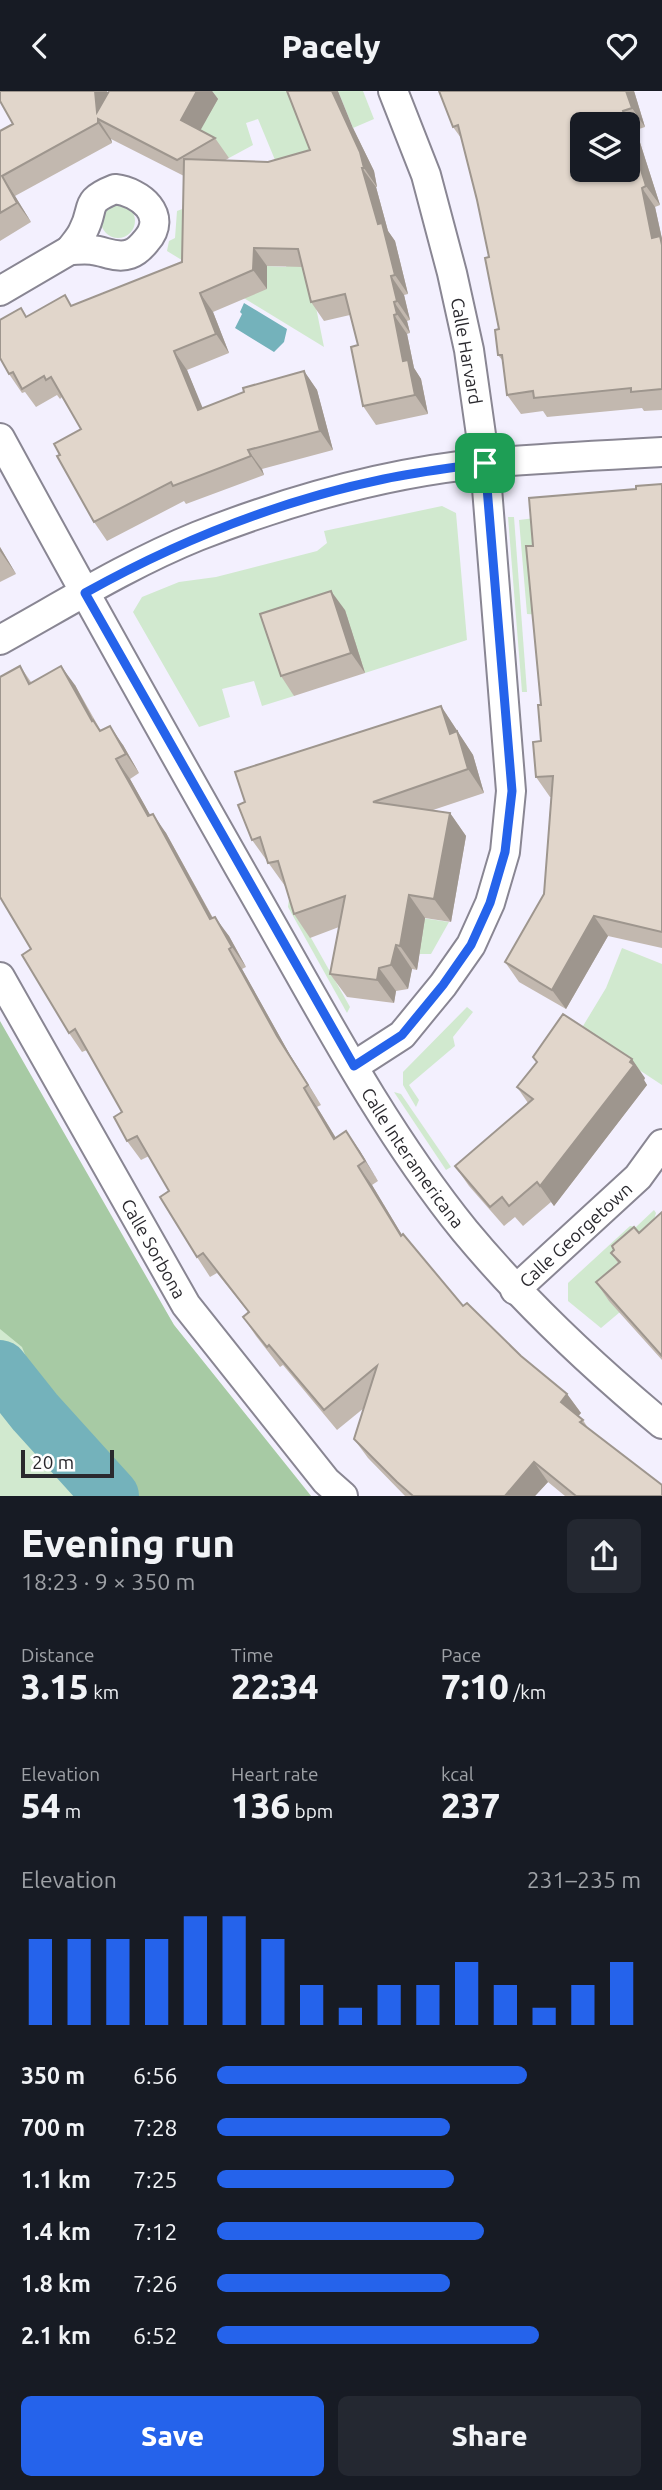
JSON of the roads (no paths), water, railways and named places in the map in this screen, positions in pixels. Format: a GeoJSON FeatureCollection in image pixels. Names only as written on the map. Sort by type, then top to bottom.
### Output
{"type":"FeatureCollection","features":[{"type":"Feature","properties":{"kind":"street","name":"Calle Harvard"},"geometry":{"type":"LineString","coordinates":[[354,1066],[402,1035],[443,985],[471,945],[490,903],[505,852],[512,791],[485,463],[469,350],[426,175],[393,91]]}},
{"type":"Feature","properties":{"kind":"street"},"geometry":{"type":"LineString","coordinates":[[0,291],[70,250]]}},
{"type":"Feature","properties":{"kind":"street","name":"Calle Interamericana"},"geometry":{"type":"LineString","coordinates":[[0,438],[85,593],[391,1129],[464,1230],[515,1290],[662,1424]]}},
{"type":"Feature","properties":{"kind":"street"},"geometry":{"type":"LineString","coordinates":[[0,640],[129,569],[196,537],[256,515],[384,479],[485,463],[662,452]]}},
{"type":"Feature","properties":{"kind":"street","name":"Calle Sorbona"},"geometry":{"type":"LineString","coordinates":[[0,977],[186,1305],[326,1481],[343,1496]]}},
{"type":"Feature","properties":{"kind":"street","name":"Calle Georgetown"},"geometry":{"type":"LineString","coordinates":[[515,1290],[638,1177],[662,1144]]}},
{"type":"Feature","properties":{"kind":"water"},"geometry":{"type":"Polygon","coordinates":[[[244,303],[287,329],[284,342],[274,352],[235,328],[244,303]]]}},
{"type":"Feature","properties":{"kind":"waterway"},"geometry":{"type":"LineString","coordinates":[[0,1368],[35,1412],[111,1496]]}}]}
